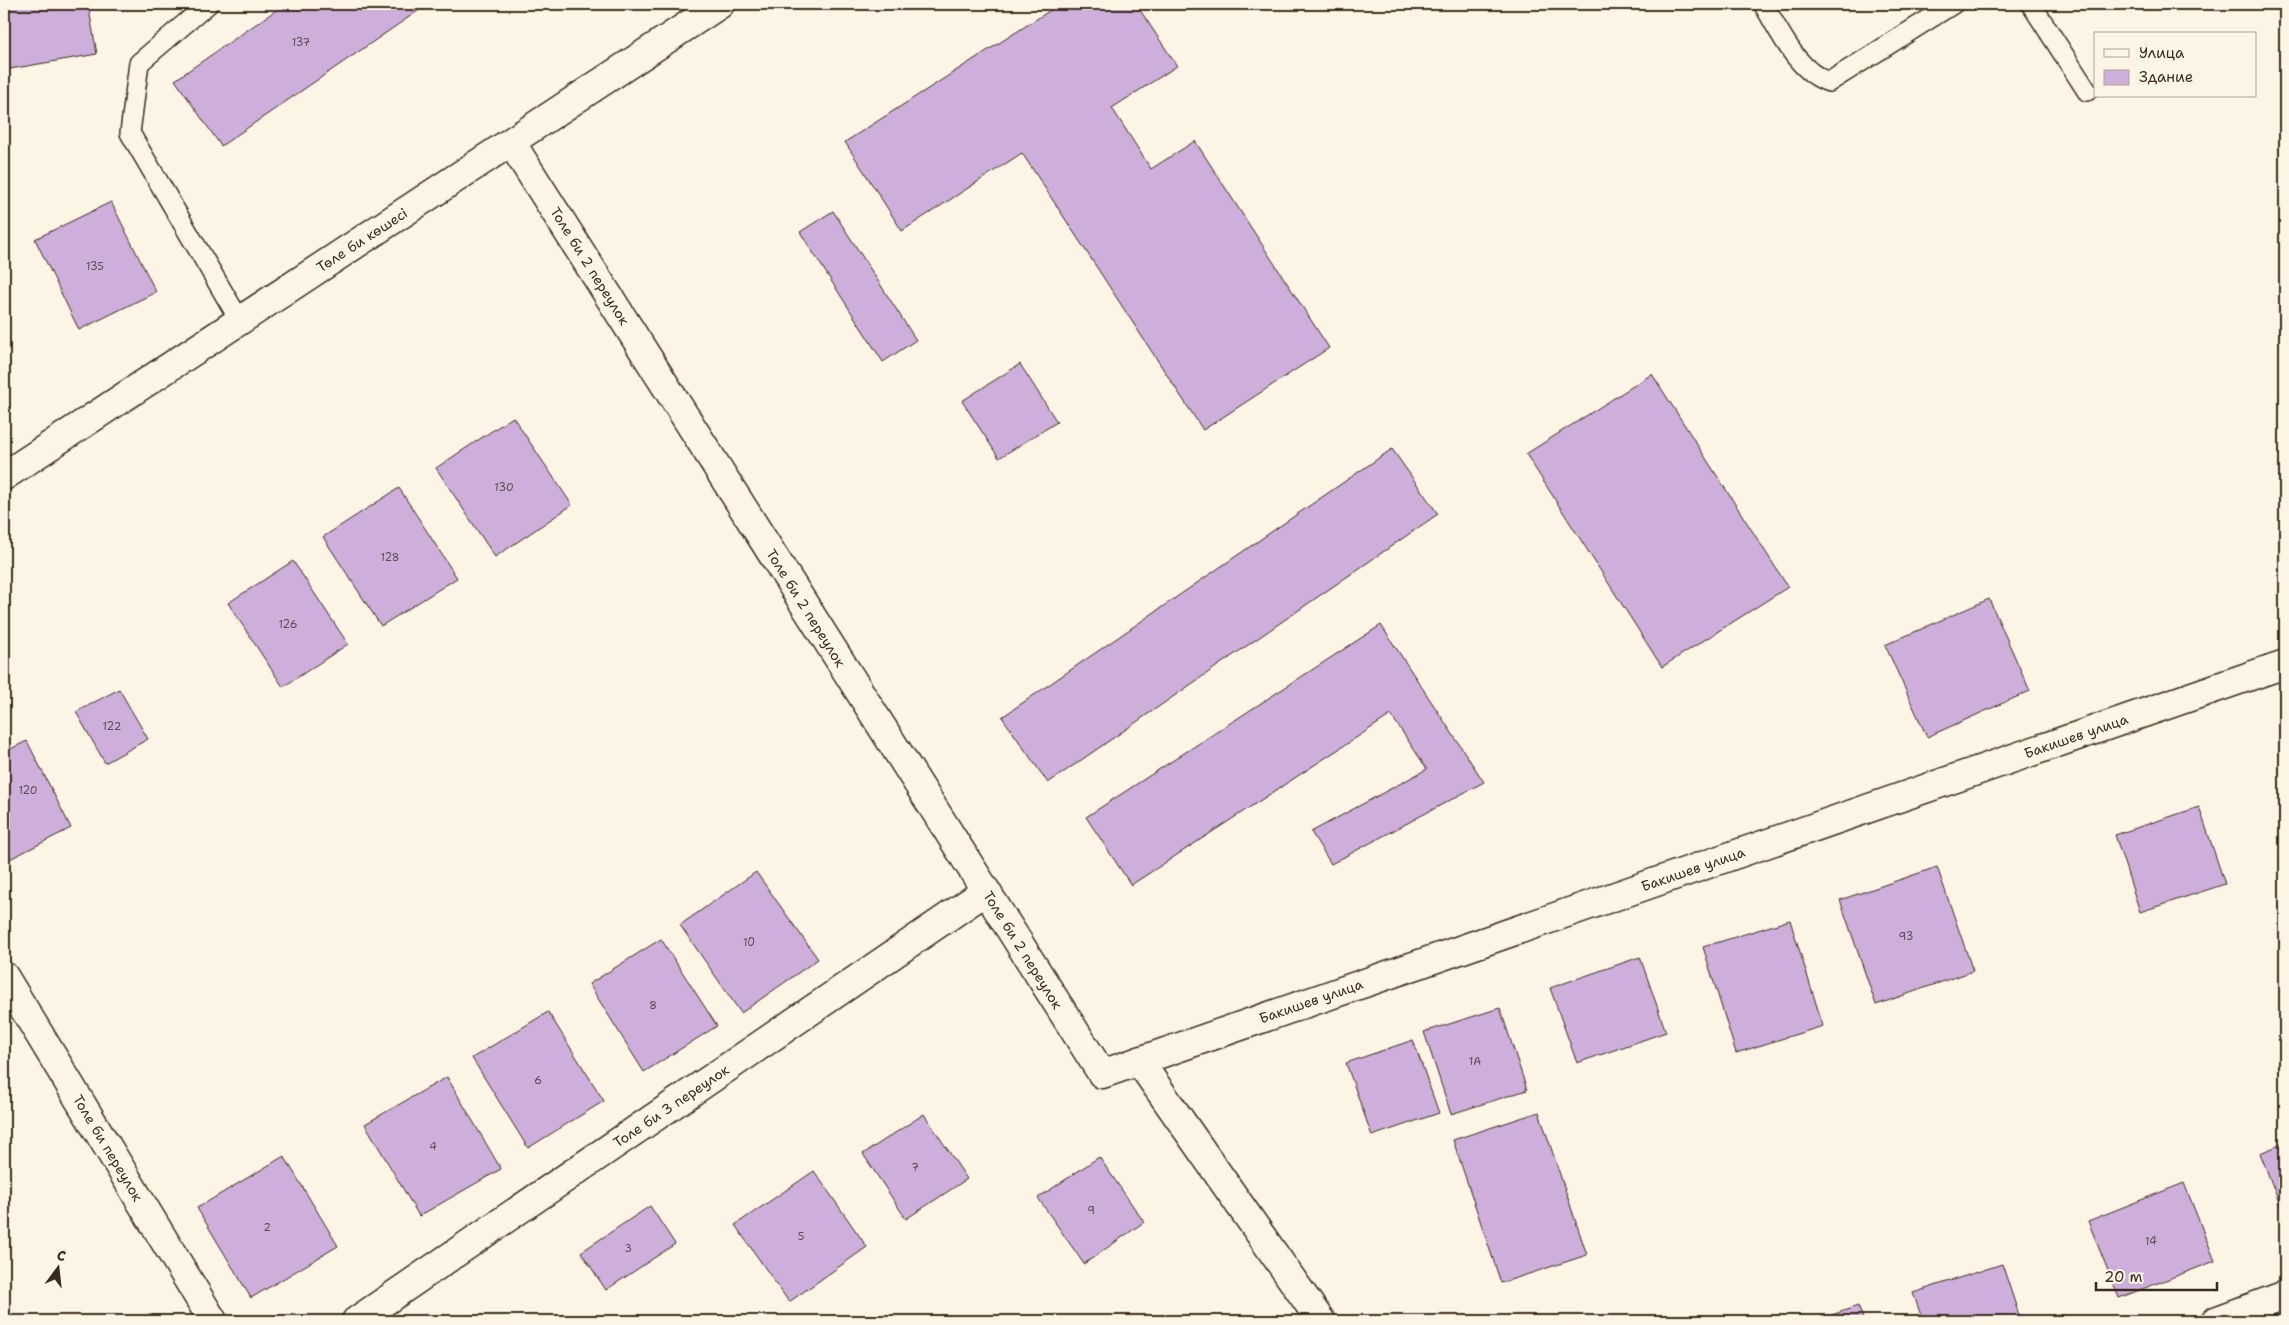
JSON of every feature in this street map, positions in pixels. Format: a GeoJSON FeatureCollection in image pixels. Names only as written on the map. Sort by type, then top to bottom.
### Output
{"type":"FeatureCollection","features":[{"type":"Feature","properties":{"kind":"street","name":"Төле би көшесі"},"geometry":{"type":"LineString","coordinates":[[4,476],[720,4]]}},
{"type":"Feature","properties":{"kind":"street","name":"Толе би 2 переулок"},"geometry":{"type":"LineString","coordinates":[[511,142],[1102,1074]]}},
{"type":"Feature","properties":{"kind":"street","name":"Бакишев улица"},"geometry":{"type":"LineString","coordinates":[[1102,1074],[2285,664]]}},
{"type":"Feature","properties":{"kind":"street","name":"Толе би 3 переулок"},"geometry":{"type":"LineString","coordinates":[[356,1321],[986,891]]}},
{"type":"Feature","properties":{"kind":"street","name":"Толе би переулок"},"geometry":{"type":"LineString","coordinates":[[4,976],[213,1321]]}},
{"type":"Feature","properties":{"kind":"street"},"geometry":{"type":"LineString","coordinates":[[1139,1061],[1321,1321]]}},
{"type":"Feature","properties":{"kind":"street"},"geometry":{"type":"LineString","coordinates":[[2215,1321],[2285,1295]]}},
{"type":"Feature","properties":{"kind":"lane"},"geometry":{"type":"LineString","coordinates":[[208,4],[138,63],[130,133],[240,321]]}},
{"type":"Feature","properties":{"kind":"lane"},"geometry":{"type":"LineString","coordinates":[[1763,4],[1798,59],[1815,78],[1828,82],[1953,4]]}},
{"type":"Feature","properties":{"kind":"lane"},"geometry":{"type":"LineString","coordinates":[[2031,4],[2087,91]]}},
{"type":"Feature","properties":{"kind":"building"},"geometry":{"type":"Polygon","coordinates":[[[4,4],[88,4],[97,54],[4,70],[4,4]]]}},
{"type":"Feature","properties":{"kind":"building"},"geometry":{"type":"Polygon","coordinates":[[[285,4],[428,4],[221,146],[175,80],[285,4]]]}},
{"type":"Feature","properties":{"kind":"building"},"geometry":{"type":"Polygon","coordinates":[[[1060,4],[1136,4],[1177,66],[1112,108],[1151,169],[1195,141],[1329,348],[1203,430],[1022,153],[902,231],[845,142],[1060,4]]]}},
{"type":"Feature","properties":{"kind":"building"},"geometry":{"type":"Polygon","coordinates":[[[111,202],[156,292],[79,330],[35,239],[111,202]]]}},
{"type":"Feature","properties":{"kind":"building"},"geometry":{"type":"Polygon","coordinates":[[[833,211],[916,340],[883,362],[800,232],[833,211]]]}},
{"type":"Feature","properties":{"kind":"building"},"geometry":{"type":"Polygon","coordinates":[[[1020,364],[1057,422],[999,458],[962,401],[1020,364]]]}},
{"type":"Feature","properties":{"kind":"building"},"geometry":{"type":"Polygon","coordinates":[[[1652,374],[1788,587],[1662,667],[1526,454],[1652,374]]]}},
{"type":"Feature","properties":{"kind":"building"},"geometry":{"type":"Polygon","coordinates":[[[513,417],[572,505],[495,557],[436,468],[513,417]]]}},
{"type":"Feature","properties":{"kind":"building"},"geometry":{"type":"Polygon","coordinates":[[[1392,449],[1438,514],[1048,783],[1002,717],[1392,449]]]}},
{"type":"Feature","properties":{"kind":"building"},"geometry":{"type":"Polygon","coordinates":[[[399,488],[457,578],[381,626],[323,537],[399,488]]]}},
{"type":"Feature","properties":{"kind":"building"},"geometry":{"type":"Polygon","coordinates":[[[293,561],[348,644],[283,687],[228,603],[293,561]]]}},
{"type":"Feature","properties":{"kind":"building"},"geometry":{"type":"Polygon","coordinates":[[[1989,599],[2030,691],[1927,737],[1885,645],[1989,599]]]}},
{"type":"Feature","properties":{"kind":"building"},"geometry":{"type":"Polygon","coordinates":[[[1381,625],[1484,782],[1331,864],[1311,832],[1427,769],[1391,715],[1131,885],[1086,817],[1381,625]]]}},
{"type":"Feature","properties":{"kind":"building"},"geometry":{"type":"Polygon","coordinates":[[[119,689],[148,739],[105,763],[76,712],[119,689]]]}},
{"type":"Feature","properties":{"kind":"building"},"geometry":{"type":"Polygon","coordinates":[[[27,741],[71,828],[4,862],[4,752],[27,741]]]}},
{"type":"Feature","properties":{"kind":"building"},"geometry":{"type":"Polygon","coordinates":[[[2199,807],[2225,884],[2140,912],[2115,835],[2199,807]]]}},
{"type":"Feature","properties":{"kind":"building"},"geometry":{"type":"Polygon","coordinates":[[[1937,867],[1973,971],[1876,1005],[1840,900],[1937,867]]]}},
{"type":"Feature","properties":{"kind":"building"},"geometry":{"type":"Polygon","coordinates":[[[756,872],[818,959],[741,1013],[680,925],[756,872]]]}},
{"type":"Feature","properties":{"kind":"building"},"geometry":{"type":"Polygon","coordinates":[[[1790,920],[1823,1026],[1736,1053],[1703,947],[1790,920]]]}},
{"type":"Feature","properties":{"kind":"building"},"geometry":{"type":"Polygon","coordinates":[[[661,939],[717,1026],[644,1072],[589,984],[661,939]]]}},
{"type":"Feature","properties":{"kind":"building"},"geometry":{"type":"Polygon","coordinates":[[[1640,957],[1666,1032],[1577,1063],[1550,988],[1640,957]]]}},
{"type":"Feature","properties":{"kind":"building"},"geometry":{"type":"Polygon","coordinates":[[[1500,1008],[1527,1090],[1451,1114],[1424,1032],[1500,1008]]]}},
{"type":"Feature","properties":{"kind":"building"},"geometry":{"type":"Polygon","coordinates":[[[548,1012],[604,1101],[528,1148],[472,1058],[548,1012]]]}},
{"type":"Feature","properties":{"kind":"building"},"geometry":{"type":"Polygon","coordinates":[[[1413,1040],[1439,1113],[1372,1136],[1346,1063],[1413,1040]]]}},
{"type":"Feature","properties":{"kind":"building"},"geometry":{"type":"Polygon","coordinates":[[[447,1077],[501,1169],[419,1216],[365,1124],[447,1077]]]}},
{"type":"Feature","properties":{"kind":"building"},"geometry":{"type":"Polygon","coordinates":[[[1539,1112],[1587,1255],[1501,1283],[1453,1140],[1539,1112]]]}},
{"type":"Feature","properties":{"kind":"building"},"geometry":{"type":"Polygon","coordinates":[[[924,1114],[967,1179],[906,1219],[863,1154],[924,1114]]]}},
{"type":"Feature","properties":{"kind":"building"},"geometry":{"type":"Polygon","coordinates":[[[2285,1143],[2285,1218],[2260,1153],[2285,1143]]]}},
{"type":"Feature","properties":{"kind":"building"},"geometry":{"type":"Polygon","coordinates":[[[284,1156],[338,1246],[251,1298],[197,1208],[284,1156]]]}},
{"type":"Feature","properties":{"kind":"building"},"geometry":{"type":"Polygon","coordinates":[[[1099,1157],[1144,1222],[1084,1264],[1038,1198],[1099,1157]]]}},
{"type":"Feature","properties":{"kind":"building"},"geometry":{"type":"Polygon","coordinates":[[[814,1171],[867,1247],[789,1302],[735,1225],[814,1171]]]}},
{"type":"Feature","properties":{"kind":"building"},"geometry":{"type":"Polygon","coordinates":[[[2184,1183],[2215,1261],[2119,1298],[2088,1221],[2184,1183]]]}},
{"type":"Feature","properties":{"kind":"building"},"geometry":{"type":"Polygon","coordinates":[[[650,1206],[675,1244],[606,1290],[581,1252],[650,1206]]]}},
{"type":"Feature","properties":{"kind":"building"},"geometry":{"type":"Polygon","coordinates":[[[2002,1264],[2021,1321],[1923,1321],[1913,1293],[2002,1264]]]}},
{"type":"Feature","properties":{"kind":"building"},"geometry":{"type":"Polygon","coordinates":[[[1858,1306],[1864,1321],[1814,1321],[1858,1306]]]}}]}
